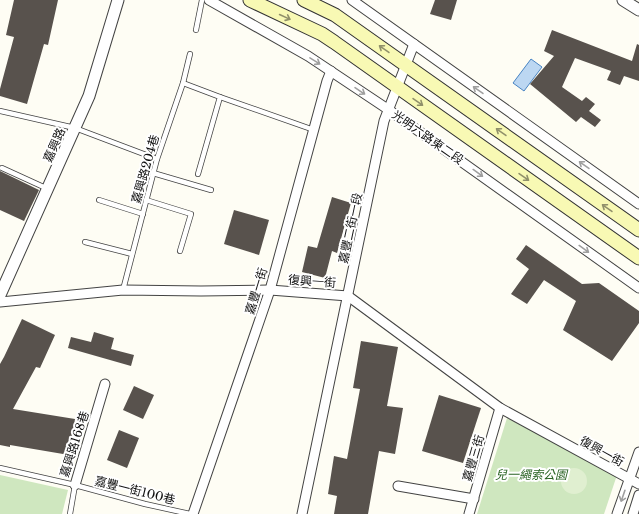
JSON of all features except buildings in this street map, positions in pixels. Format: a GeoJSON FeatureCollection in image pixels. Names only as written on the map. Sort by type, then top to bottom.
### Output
{"type":"FeatureCollection","features":[{"type":"Feature","properties":{"kind":"main road","name":"光明六路東二段"},"geometry":{"type":"LineString","coordinates":[[250,0],[322,34],[639,258]]}},
{"type":"Feature","properties":{"kind":"main road"},"geometry":{"type":"LineString","coordinates":[[304,0],[335,15],[639,230]]}},
{"type":"Feature","properties":{"kind":"street","name":"嘉興路"},"geometry":{"type":"LineString","coordinates":[[0,295],[90,96],[118,0]]}},
{"type":"Feature","properties":{"kind":"street","name":"光明六路東二段"},"geometry":{"type":"LineString","coordinates":[[209,0],[331,71],[389,110],[639,288]]}},
{"type":"Feature","properties":{"kind":"street"},"geometry":{"type":"LineString","coordinates":[[352,0],[639,204]]}},
{"type":"Feature","properties":{"kind":"street"},"geometry":{"type":"LineString","coordinates":[[623,0],[639,10]]}},
{"type":"Feature","properties":{"kind":"street","name":"嘉豐二街一段"},"geometry":{"type":"LineString","coordinates":[[302,514],[384,121],[414,44]]}},
{"type":"Feature","properties":{"kind":"street","name":"嘉豐一街"},"geometry":{"type":"LineString","coordinates":[[191,514],[270,290],[331,71]]}},
{"type":"Feature","properties":{"kind":"street","name":"復興一街"},"geometry":{"type":"LineString","coordinates":[[0,302],[123,290],[201,292],[270,290],[348,296],[500,408],[639,484]]}},
{"type":"Feature","properties":{"kind":"street","name":"嘉興路168巷"},"geometry":{"type":"LineString","coordinates":[[75,485],[105,384]]}},
{"type":"Feature","properties":{"kind":"street","name":"嘉豐三街"},"geometry":{"type":"LineString","coordinates":[[470,514],[500,408]]}},
{"type":"Feature","properties":{"kind":"street"},"geometry":{"type":"LineString","coordinates":[[617,514],[639,452]]}},
{"type":"Feature","properties":{"kind":"street"},"geometry":{"type":"LineString","coordinates":[[398,486],[474,499]]}},
{"type":"Feature","properties":{"kind":"street"},"geometry":{"type":"LineString","coordinates":[[633,514],[639,494]]}},
{"type":"Feature","properties":{"kind":"lane"},"geometry":{"type":"LineString","coordinates":[[196,30],[202,0]]}},
{"type":"Feature","properties":{"kind":"lane","name":"嘉興路204巷"},"geometry":{"type":"LineString","coordinates":[[123,290],[153,173],[183,83],[190,54]]}},
{"type":"Feature","properties":{"kind":"lane"},"geometry":{"type":"LineString","coordinates":[[183,83],[314,130]]}},
{"type":"Feature","properties":{"kind":"lane"},"geometry":{"type":"LineString","coordinates":[[198,174],[220,97]]}},
{"type":"Feature","properties":{"kind":"lane"},"geometry":{"type":"LineString","coordinates":[[0,111],[75,128],[157,159]]}},
{"type":"Feature","properties":{"kind":"lane"},"geometry":{"type":"LineString","coordinates":[[2,168],[48,189]]}},
{"type":"Feature","properties":{"kind":"lane"},"geometry":{"type":"LineString","coordinates":[[153,173],[210,190]]}},
{"type":"Feature","properties":{"kind":"lane"},"geometry":{"type":"LineString","coordinates":[[99,200],[143,214]]}},
{"type":"Feature","properties":{"kind":"lane"},"geometry":{"type":"LineString","coordinates":[[146,200],[191,214],[180,251]]}},
{"type":"Feature","properties":{"kind":"lane"},"geometry":{"type":"LineString","coordinates":[[85,242],[132,254]]}},
{"type":"Feature","properties":{"kind":"lane","name":"嘉興路168巷"},"geometry":{"type":"LineString","coordinates":[[0,468],[75,485]]}},
{"type":"Feature","properties":{"kind":"lane"},"geometry":{"type":"LineString","coordinates":[[70,514],[75,485]]}},
{"type":"Feature","properties":{"kind":"lane","name":"嘉豐一街100巷"},"geometry":{"type":"LineString","coordinates":[[75,485],[145,504],[191,514]]}},
{"type":"Feature","properties":{"kind":"green space","name":"兒一繩索公園"},"geometry":{"type":"Polygon","coordinates":[[[507,418],[617,475],[604,514],[477,514],[507,418]]]}},
{"type":"Feature","properties":{"kind":"green space"},"geometry":{"type":"Polygon","coordinates":[[[574,468],[583,472],[587,481],[583,490],[574,494],[565,490],[561,481],[565,472],[574,468]]]}},
{"type":"Feature","properties":{"kind":"green space"},"geometry":{"type":"Polygon","coordinates":[[[0,475],[68,490],[62,514],[0,514],[0,475]]]}},
{"type":"Feature","properties":{"kind":"water"},"geometry":{"type":"Polygon","coordinates":[[[531,59],[542,67],[524,91],[513,83],[531,59]]]}}]}
